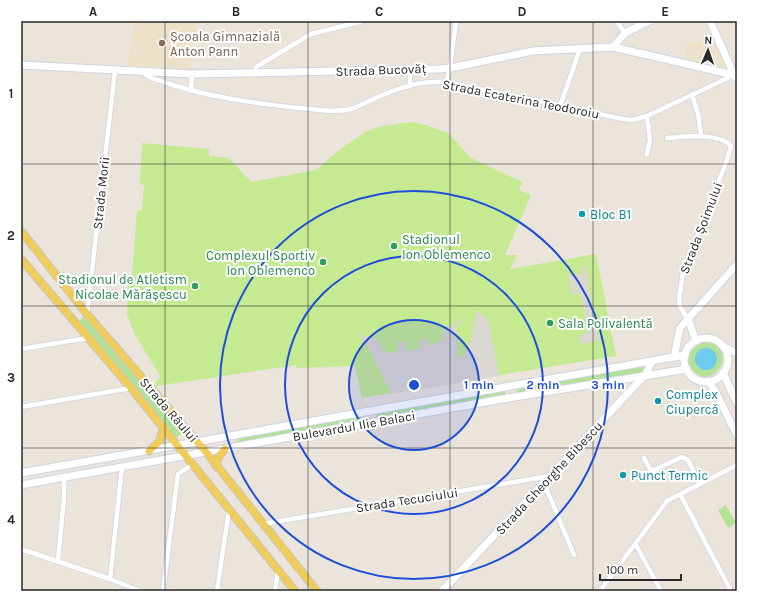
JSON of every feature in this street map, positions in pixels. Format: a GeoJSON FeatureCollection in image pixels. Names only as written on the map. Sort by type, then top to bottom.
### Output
{"type":"FeatureCollection","features":[{"type":"Feature","properties":{"kind":"main road"},"geometry":{"type":"LineString","coordinates":[[613,47],[625,33],[649,21]]}},
{"type":"Feature","properties":{"kind":"main road"},"geometry":{"type":"LineString","coordinates":[[710,21],[736,76]]}},
{"type":"Feature","properties":{"kind":"main road","name":"Strada Bucovăț"},"geometry":{"type":"LineString","coordinates":[[21,66],[192,74],[254,74],[450,68],[533,51],[613,47],[736,76]]}},
{"type":"Feature","properties":{"kind":"main road","name":"Strada Râului"},"geometry":{"type":"LineString","coordinates":[[21,231],[87,314],[206,452],[317,591]]}},
{"type":"Feature","properties":{"kind":"main road","name":"Strada Râului"},"geometry":{"type":"LineString","coordinates":[[21,259],[131,388],[295,591]]}},
{"type":"Feature","properties":{"kind":"main road"},"geometry":{"type":"LineString","coordinates":[[674,357],[680,328],[737,264]]}},
{"type":"Feature","properties":{"kind":"main road","name":"Strada Șoimului"},"geometry":{"type":"LineString","coordinates":[[688,319],[696,341]]}},
{"type":"Feature","properties":{"kind":"main road"},"geometry":{"type":"LineString","coordinates":[[702,338],[714,340],[724,347],[737,353],[728,362],[723,373],[716,379],[708,381],[698,380],[686,369],[685,355],[689,347],[696,341],[702,338]]}},
{"type":"Feature","properties":{"kind":"main road"},"geometry":{"type":"LineString","coordinates":[[724,347],[728,362]]}},
{"type":"Feature","properties":{"kind":"main road","name":"Bulevardul Ilie Balaci"},"geometry":{"type":"LineString","coordinates":[[21,473],[197,443],[685,355]]}},
{"type":"Feature","properties":{"kind":"main road"},"geometry":{"type":"LineString","coordinates":[[652,361],[654,374]]}},
{"type":"Feature","properties":{"kind":"main road","name":"Strada Gheorghe Bibescu"},"geometry":{"type":"LineString","coordinates":[[442,591],[552,476],[645,375],[652,361]]}},
{"type":"Feature","properties":{"kind":"main road","name":"Bulevardul Ilie Balaci"},"geometry":{"type":"LineString","coordinates":[[21,485],[508,398],[686,369]]}},
{"type":"Feature","properties":{"kind":"main road"},"geometry":{"type":"LineString","coordinates":[[723,373],[737,403]]}},
{"type":"Feature","properties":{"kind":"main road"},"geometry":{"type":"LineString","coordinates":[[708,381],[737,435]]}},
{"type":"Feature","properties":{"kind":"main road"},"geometry":{"type":"LineString","coordinates":[[149,451],[160,441],[163,427]]}},
{"type":"Feature","properties":{"kind":"main road"},"geometry":{"type":"LineString","coordinates":[[216,466],[219,456],[225,448]]}},
{"type":"Feature","properties":{"kind":"street"},"geometry":{"type":"LineString","coordinates":[[254,74],[256,66],[311,34],[363,21]]}},
{"type":"Feature","properties":{"kind":"street"},"geometry":{"type":"LineString","coordinates":[[446,82],[450,68],[456,21]]}},
{"type":"Feature","properties":{"kind":"street"},"geometry":{"type":"LineString","coordinates":[[616,21],[625,33]]}},
{"type":"Feature","properties":{"kind":"street"},"geometry":{"type":"LineString","coordinates":[[560,106],[580,49]]}},
{"type":"Feature","properties":{"kind":"street"},"geometry":{"type":"LineString","coordinates":[[410,69],[410,84]]}},
{"type":"Feature","properties":{"kind":"street","name":"Strada Morii"},"geometry":{"type":"LineString","coordinates":[[87,314],[115,71]]}},
{"type":"Feature","properties":{"kind":"street","name":"Strada Ecaterina Teodoroiu"},"geometry":{"type":"LineString","coordinates":[[142,72],[153,79],[191,91],[240,102],[341,111],[354,108],[400,87],[410,84],[434,81],[446,82],[632,120],[647,116],[736,76]]}},
{"type":"Feature","properties":{"kind":"street"},"geometry":{"type":"LineString","coordinates":[[191,91],[192,74]]}},
{"type":"Feature","properties":{"kind":"street"},"geometry":{"type":"LineString","coordinates":[[692,95],[698,113],[701,135]]}},
{"type":"Feature","properties":{"kind":"street"},"geometry":{"type":"LineString","coordinates":[[647,116],[650,140],[647,154]]}},
{"type":"Feature","properties":{"kind":"street","name":"Strada Șoimului"},"geometry":{"type":"LineString","coordinates":[[667,138],[701,135],[729,144],[731,149],[683,272],[679,299],[680,307],[688,319]]}},
{"type":"Feature","properties":{"kind":"street"},"geometry":{"type":"LineString","coordinates":[[21,349],[88,338]]}},
{"type":"Feature","properties":{"kind":"street"},"geometry":{"type":"LineString","coordinates":[[21,407],[131,388]]}},
{"type":"Feature","properties":{"kind":"street"},"geometry":{"type":"LineString","coordinates":[[505,388],[508,398]]}},
{"type":"Feature","properties":{"kind":"street"},"geometry":{"type":"LineString","coordinates":[[644,458],[650,469],[654,470],[685,457],[700,484]]}},
{"type":"Feature","properties":{"kind":"street"},"geometry":{"type":"LineString","coordinates":[[163,591],[178,474],[193,464]]}},
{"type":"Feature","properties":{"kind":"street"},"geometry":{"type":"LineString","coordinates":[[600,591],[667,501],[737,465]]}},
{"type":"Feature","properties":{"kind":"street"},"geometry":{"type":"LineString","coordinates":[[110,579],[122,467]]}},
{"type":"Feature","properties":{"kind":"street","name":"Strada Tecuciului"},"geometry":{"type":"LineString","coordinates":[[262,524],[552,476]]}},
{"type":"Feature","properties":{"kind":"street"},"geometry":{"type":"LineString","coordinates":[[58,560],[64,498],[64,478]]}},
{"type":"Feature","properties":{"kind":"street"},"geometry":{"type":"LineString","coordinates":[[544,483],[574,555]]}},
{"type":"Feature","properties":{"kind":"street"},"geometry":{"type":"LineString","coordinates":[[680,494],[731,591]]}},
{"type":"Feature","properties":{"kind":"street"},"geometry":{"type":"LineString","coordinates":[[218,591],[229,509]]}},
{"type":"Feature","properties":{"kind":"street"},"geometry":{"type":"LineString","coordinates":[[635,543],[661,591]]}},
{"type":"Feature","properties":{"kind":"street"},"geometry":{"type":"LineString","coordinates":[[21,549],[58,560],[140,591]]}},
{"type":"Feature","properties":{"kind":"street"},"geometry":{"type":"LineString","coordinates":[[274,591],[278,570]]}},
{"type":"Feature","properties":{"kind":"shaded area","name":"Școala Gimnazială Anton Pann"},"geometry":{"type":"Polygon","coordinates":[[[135,21],[198,21],[188,69],[127,66],[135,21]]]}},
{"type":"Feature","properties":{"kind":"shaded area"},"geometry":{"type":"Polygon","coordinates":[[[687,42],[717,42],[726,65],[724,68],[685,59],[687,42]]]}},
{"type":"Feature","properties":{"kind":"shaded area"},"geometry":{"type":"Polygon","coordinates":[[[586,266],[594,325],[600,340],[581,344],[579,336],[587,333],[584,313],[580,294],[572,294],[568,276],[583,273],[582,267],[586,266]]]}},
{"type":"Feature","properties":{"kind":"shaded area"},"geometry":{"type":"Polygon","coordinates":[[[477,310],[489,322],[499,376],[391,394],[368,347],[357,331],[366,337],[378,339],[383,351],[396,353],[398,349],[398,342],[406,342],[406,350],[414,350],[420,348],[419,341],[427,339],[429,346],[443,340],[442,333],[464,317],[456,327],[458,357],[463,357],[471,339],[477,310]]]}},
{"type":"Feature","properties":{"kind":"green space","name":"Complexul Sportiv Ion Oblemenco"},"geometry":{"type":"Polygon","coordinates":[[[411,122],[448,133],[471,158],[522,182],[519,190],[531,195],[505,255],[517,255],[510,269],[596,254],[616,356],[362,398],[355,366],[297,368],[296,365],[157,386],[155,383],[160,376],[134,333],[127,314],[129,278],[132,277],[137,210],[142,210],[144,185],[140,184],[142,143],[209,149],[209,156],[229,158],[251,182],[316,170],[338,151],[363,133],[378,127],[411,122]]]}},
{"type":"Feature","properties":{"kind":"green space"},"geometry":{"type":"Polygon","coordinates":[[[85,316],[184,433],[176,437],[132,383],[78,322],[85,316]]]}},
{"type":"Feature","properties":{"kind":"green space"},"geometry":{"type":"Polygon","coordinates":[[[706,342],[717,346],[722,353],[723,360],[720,368],[715,374],[707,377],[700,376],[692,369],[689,360],[689,356],[694,348],[706,342]],[[704,348],[697,352],[707,370],[713,367],[717,361],[704,348]]]}},
{"type":"Feature","properties":{"kind":"green space"},"geometry":{"type":"Polygon","coordinates":[[[644,366],[647,368],[645,372],[517,394],[515,392],[520,388],[644,366]]]}},
{"type":"Feature","properties":{"kind":"green space"},"geometry":{"type":"Polygon","coordinates":[[[504,391],[507,395],[377,419],[376,417],[377,414],[504,391]]]}},
{"type":"Feature","properties":{"kind":"green space"},"geometry":{"type":"Polygon","coordinates":[[[361,417],[364,420],[363,422],[211,448],[235,442],[240,438],[361,417]]]}},
{"type":"Feature","properties":{"kind":"green space"},"geometry":{"type":"Polygon","coordinates":[[[726,505],[736,523],[728,528],[718,510],[726,505]]]}},
{"type":"Feature","properties":{"kind":"water"},"geometry":{"type":"Polygon","coordinates":[[[706,348],[714,351],[717,359],[714,367],[706,370],[698,367],[695,359],[698,351],[706,348]]]}},
{"type":"Feature","properties":{"kind":"place","name":"Școala Gimnazială Anton Pann"},"geometry":{"type":"Point","coordinates":[162,43]}},
{"type":"Feature","properties":{"kind":"place","name":"Bloc B1"},"geometry":{"type":"Point","coordinates":[582,214]}},
{"type":"Feature","properties":{"kind":"place","name":"Stadionul Ion Oblemenco"},"geometry":{"type":"Point","coordinates":[394,246]}},
{"type":"Feature","properties":{"kind":"place","name":"Complexul Sportiv Ion Oblemenco"},"geometry":{"type":"Point","coordinates":[323,262]}},
{"type":"Feature","properties":{"kind":"place","name":"Stadionul de Atletism Nicolae Mărășescu"},"geometry":{"type":"Point","coordinates":[195,286]}},
{"type":"Feature","properties":{"kind":"place","name":"Sala Polivalentă"},"geometry":{"type":"Point","coordinates":[550,323]}},
{"type":"Feature","properties":{"kind":"place","name":"Complex Ciupercă"},"geometry":{"type":"Point","coordinates":[658,401]}},
{"type":"Feature","properties":{"kind":"place","name":"Punct Termic"},"geometry":{"type":"Point","coordinates":[623,475]}}]}
